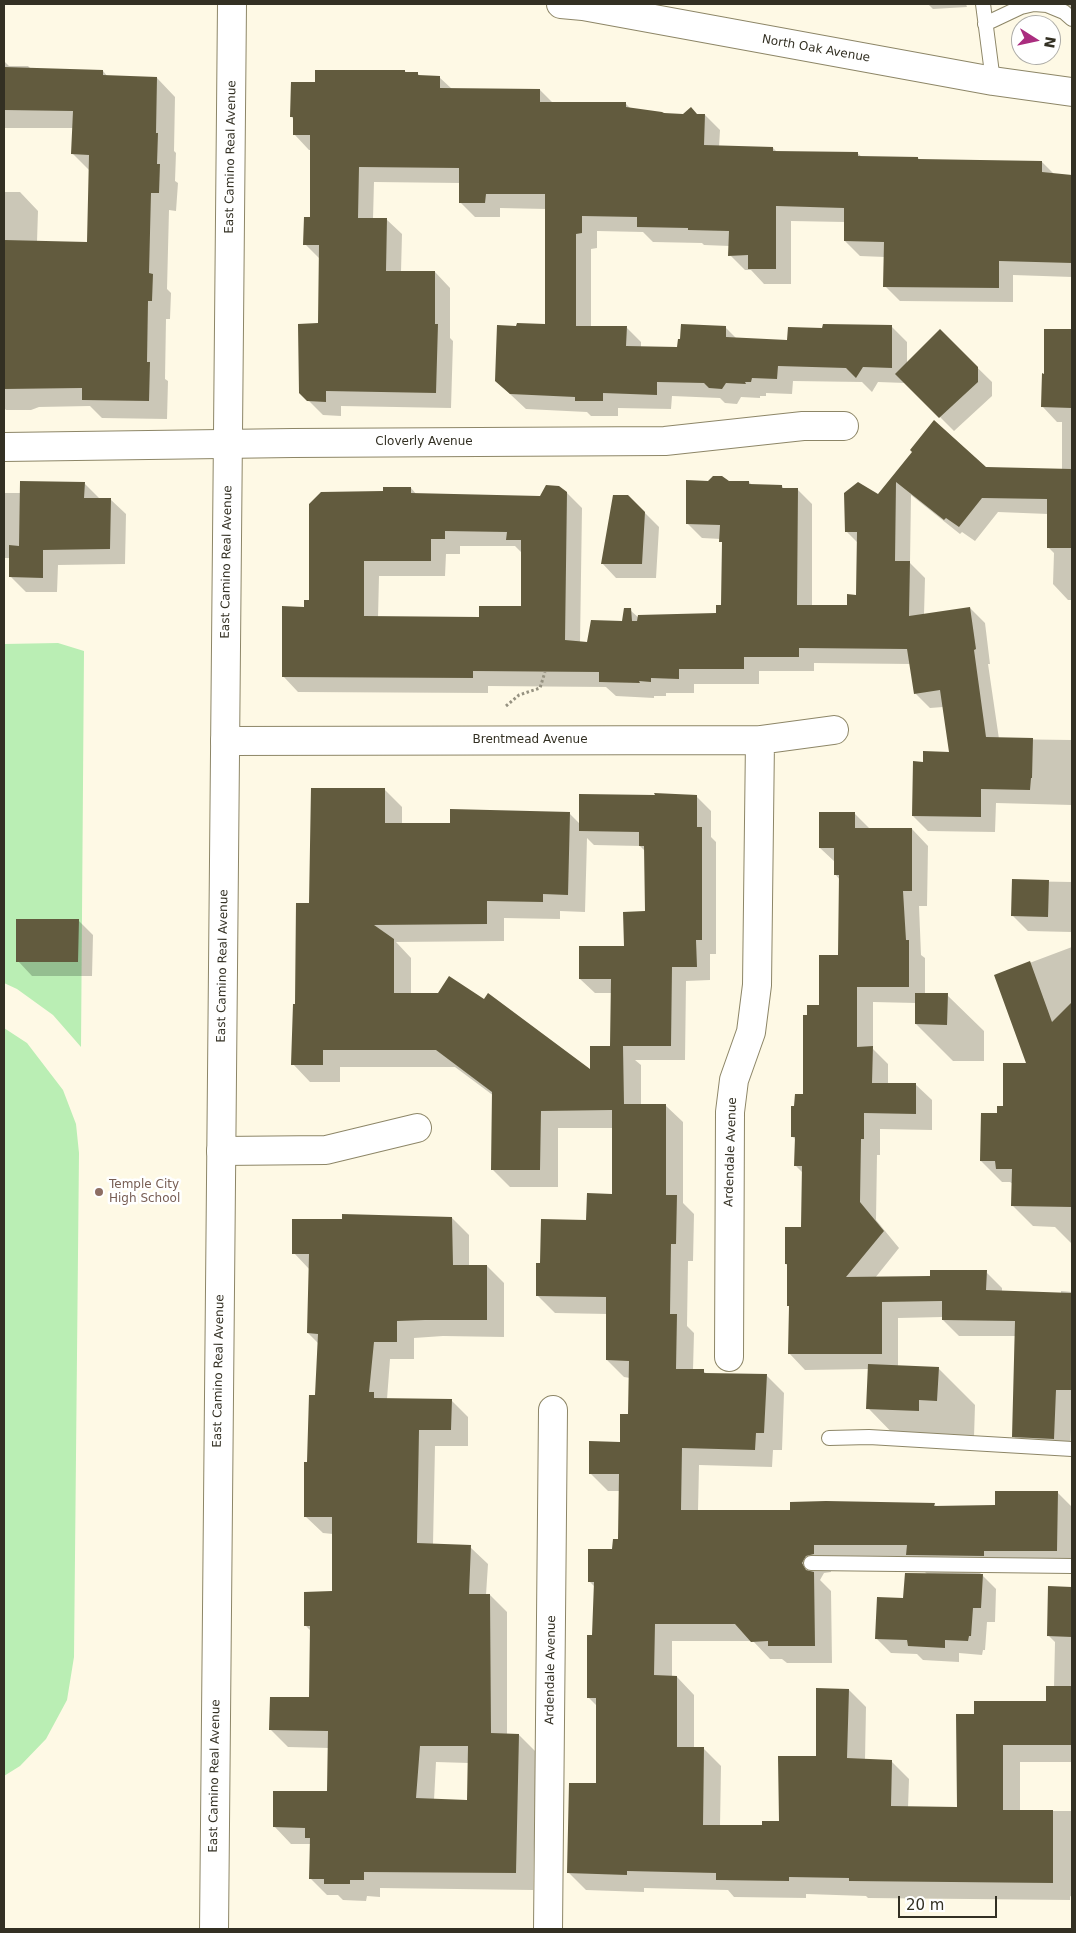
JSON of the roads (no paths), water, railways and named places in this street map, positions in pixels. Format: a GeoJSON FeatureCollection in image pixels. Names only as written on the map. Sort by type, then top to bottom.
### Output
{"type":"FeatureCollection","features":[{"type":"Feature","properties":{"kind":"street","name":"East Camino Real Avenue"},"geometry":{"type":"LineString","coordinates":[[214,1929],[232,4]]}},
{"type":"Feature","properties":{"kind":"street","name":"North Oak Avenue"},"geometry":{"type":"LineString","coordinates":[[576,4],[993,81],[1072,92]]}},
{"type":"Feature","properties":{"kind":"street","name":"Cloverly Avenue"},"geometry":{"type":"LineString","coordinates":[[4,447],[665,441],[803,426],[844,426]]}},
{"type":"Feature","properties":{"kind":"street","name":"Brentmead Avenue"},"geometry":{"type":"LineString","coordinates":[[225,741],[760,740],[834,730]]}},
{"type":"Feature","properties":{"kind":"street","name":"Ardendale Avenue"},"geometry":{"type":"LineString","coordinates":[[729,1357],[730,1112],[734,1080],[751,1032],[757,985],[760,740]]}},
{"type":"Feature","properties":{"kind":"street"},"geometry":{"type":"LineString","coordinates":[[221,1151],[326,1150],[417,1128]]}},
{"type":"Feature","properties":{"kind":"street","name":"Ardendale Avenue"},"geometry":{"type":"LineString","coordinates":[[548,1929],[554,1410]]}},
{"type":"Feature","properties":{"kind":"lane"},"geometry":{"type":"LineString","coordinates":[[983,4],[993,81]]}},
{"type":"Feature","properties":{"kind":"lane"},"geometry":{"type":"LineString","coordinates":[[985,24],[1022,7],[1034,4],[1047,5],[1064,12],[1072,19]]}},
{"type":"Feature","properties":{"kind":"lane"},"geometry":{"type":"LineString","coordinates":[[829,1438],[869,1437],[1072,1449]]}},
{"type":"Feature","properties":{"kind":"lane"},"geometry":{"type":"LineString","coordinates":[[812,1562],[1072,1566]]}},
{"type":"Feature","properties":{"kind":"place","name":"Temple City High School"},"geometry":{"type":"Point","coordinates":[99,1192]}}]}
